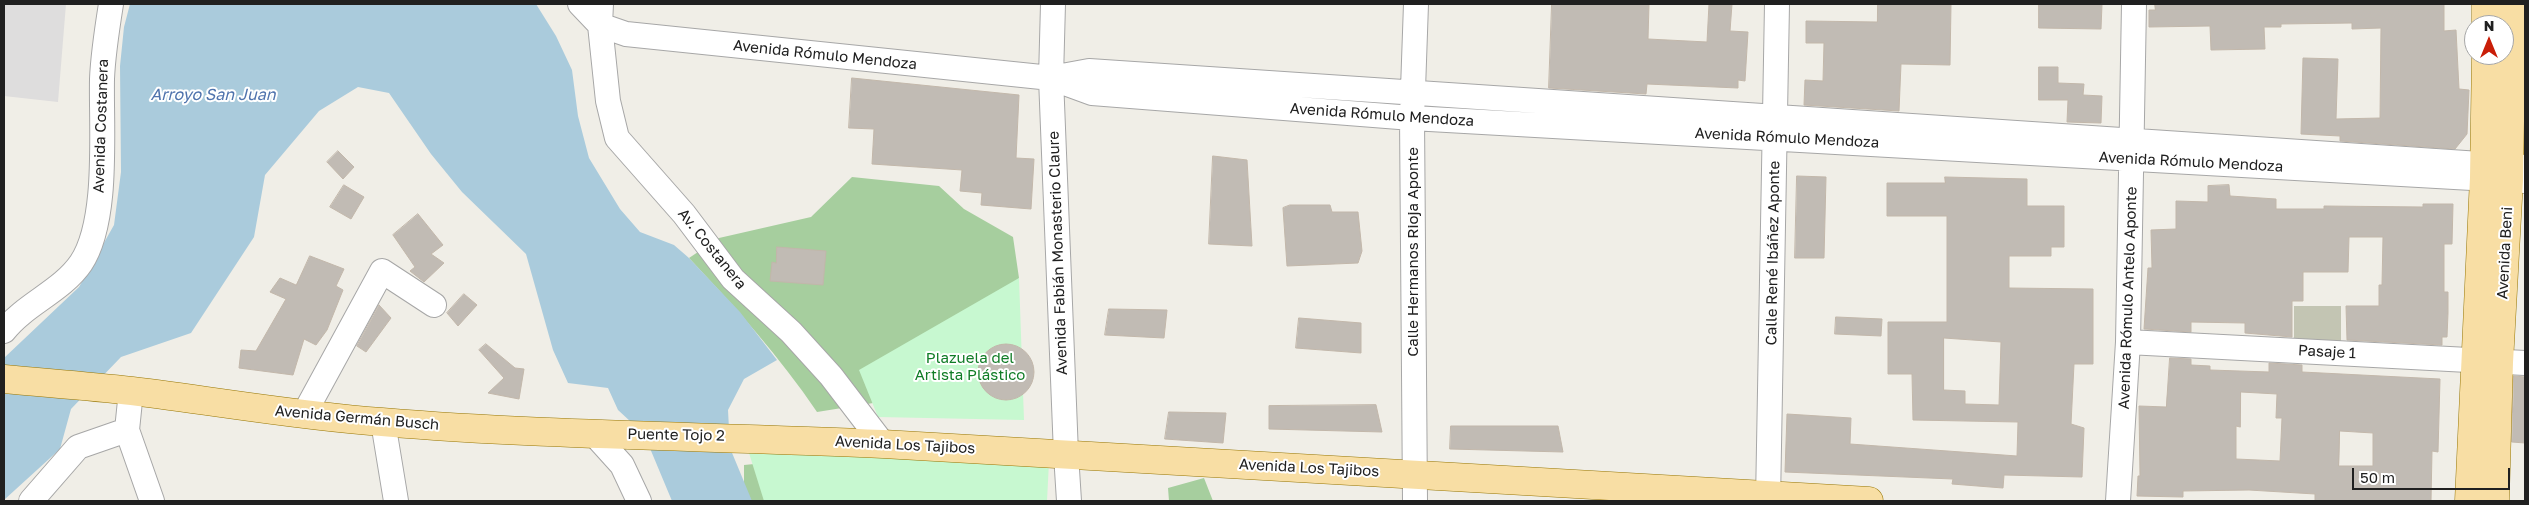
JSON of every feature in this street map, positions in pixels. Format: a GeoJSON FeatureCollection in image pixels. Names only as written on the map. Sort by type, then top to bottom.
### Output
{"type":"FeatureCollection","features":[{"type":"Feature","properties":{"kind":"main road","name":"Avenida Beni"},"geometry":{"type":"LineString","coordinates":[[2486,4],[2500,15]]}},
{"type":"Feature","properties":{"kind":"main road","name":"Avenida Beni"},"geometry":{"type":"LineString","coordinates":[[2488,65],[2506,172]]}},
{"type":"Feature","properties":{"kind":"main road","name":"Avenida Beni"},"geometry":{"type":"LineString","coordinates":[[2495,501],[2508,65]]}},
{"type":"Feature","properties":{"kind":"main road","name":"Avenida Beni"},"geometry":{"type":"LineString","coordinates":[[2469,501],[2500,362]]}},
{"type":"Feature","properties":{"kind":"main road","name":"Avenida Germán Busch"},"geometry":{"type":"LineString","coordinates":[[4,379],[122,390],[304,414],[383,422],[598,434]]}},
{"type":"Feature","properties":{"kind":"main road","name":"Puente Tojo 2"},"geometry":{"type":"LineString","coordinates":[[598,434],[749,437]]}},
{"type":"Feature","properties":{"kind":"main road","name":"Avenida Los Tajibos"},"geometry":{"type":"LineString","coordinates":[[749,437],[1415,474],[1768,498],[1869,501]]}},
{"type":"Feature","properties":{"kind":"street","name":"Avenida Costanera"},"geometry":{"type":"LineString","coordinates":[[4,331],[14,319],[69,277],[87,253],[92,240],[101,182],[102,79],[111,4]]}},
{"type":"Feature","properties":{"kind":"street"},"geometry":{"type":"LineString","coordinates":[[580,4],[601,14]]}},
{"type":"Feature","properties":{"kind":"street","name":"Avenida Fabián Monasterio Claure"},"geometry":{"type":"LineString","coordinates":[[1053,4],[1051,78],[1069,501]]}},
{"type":"Feature","properties":{"kind":"street","name":"Calle Hermanos Rioja Aponte"},"geometry":{"type":"LineString","coordinates":[[1416,4],[1412,118],[1416,501]]}},
{"type":"Feature","properties":{"kind":"street","name":"Calle René Ibáñez Aponte"},"geometry":{"type":"LineString","coordinates":[[1768,498],[1777,4]]}},
{"type":"Feature","properties":{"kind":"street","name":"Avenida Rómulo Antelo Aponte"},"geometry":{"type":"LineString","coordinates":[[2118,501],[2128,342],[2133,149],[2134,4]]}},
{"type":"Feature","properties":{"kind":"street","name":"Avenida Rómulo Mendoza"},"geometry":{"type":"LineString","coordinates":[[601,14],[626,34],[1051,78],[1092,93],[1412,118],[1776,127]]}},
{"type":"Feature","properties":{"kind":"street","name":"Av. Costanera"},"geometry":{"type":"LineString","coordinates":[[601,14],[608,101],[617,138],[684,214],[732,279],[791,332],[831,376],[883,444]]}},
{"type":"Feature","properties":{"kind":"street","name":"Avenida Rómulo Mendoza"},"geometry":{"type":"LineString","coordinates":[[1051,78],[1089,72],[1413,93],[1776,127],[2506,172]]}},
{"type":"Feature","properties":{"kind":"street"},"geometry":{"type":"LineString","coordinates":[[304,414],[382,271],[434,306]]}},
{"type":"Feature","properties":{"kind":"street","name":"Pasaje 1"},"geometry":{"type":"LineString","coordinates":[[2128,342],[2500,362]]}},
{"type":"Feature","properties":{"kind":"street"},"geometry":{"type":"LineString","coordinates":[[122,390],[127,430],[152,501]]}},
{"type":"Feature","properties":{"kind":"street"},"geometry":{"type":"LineString","coordinates":[[383,422],[396,501]]}},
{"type":"Feature","properties":{"kind":"street"},"geometry":{"type":"LineString","coordinates":[[31,501],[78,447],[127,430]]}},
{"type":"Feature","properties":{"kind":"street"},"geometry":{"type":"LineString","coordinates":[[598,434],[622,465],[639,501]]}},
{"type":"Feature","properties":{"kind":"shaded area"},"geometry":{"type":"Polygon","coordinates":[[[4,4],[66,4],[58,102],[4,96],[4,4]]]}},
{"type":"Feature","properties":{"kind":"shaded area"},"geometry":{"type":"Polygon","coordinates":[[[2294,306],[2341,306],[2341,341],[2294,341],[2294,306]]]}},
{"type":"Feature","properties":{"kind":"green space"},"geometry":{"type":"Polygon","coordinates":[[[852,177],[939,186],[964,209],[1013,237],[1019,278],[965,380],[923,395],[817,412],[756,333],[689,258],[719,238],[811,217],[852,177]]]}},
{"type":"Feature","properties":{"kind":"green space","name":"Plazuela del Artista Plástico"},"geometry":{"type":"Polygon","coordinates":[[[1019,278],[1024,420],[878,417],[859,370],[1019,278]]]}},
{"type":"Feature","properties":{"kind":"green space"},"geometry":{"type":"Polygon","coordinates":[[[749,453],[1049,462],[1047,501],[764,501],[749,453]]]}},
{"type":"Feature","properties":{"kind":"green space"},"geometry":{"type":"Polygon","coordinates":[[[795,460],[833,501],[744,501],[744,465],[795,460]]]}},
{"type":"Feature","properties":{"kind":"green space"},"geometry":{"type":"Polygon","coordinates":[[[1204,478],[1213,501],[1169,501],[1168,488],[1204,478]]]}},
{"type":"Feature","properties":{"kind":"water","name":"Arroyo San Juan"},"geometry":{"type":"Polygon","coordinates":[[[130,4],[536,4],[556,36],[572,70],[578,116],[589,158],[620,209],[640,232],[674,245],[689,258],[740,312],[777,360],[744,379],[728,410],[730,448],[752,501],[672,501],[644,434],[618,410],[608,388],[568,383],[553,350],[526,254],[462,192],[431,154],[389,93],[358,87],[319,111],[265,175],[254,237],[191,333],[121,357],[71,409],[60,449],[4,500],[4,358],[79,287],[114,225],[121,172],[120,66],[124,27],[130,4]]]}},
{"type":"Feature","properties":{"kind":"building"},"geometry":{"type":"Polygon","coordinates":[[[1552,4],[1649,4],[1648,39],[1707,42],[1709,4],[1732,4],[1730,31],[1748,32],[1745,81],[1738,80],[1738,88],[1647,84],[1646,94],[1549,88],[1552,4]]]}},
{"type":"Feature","properties":{"kind":"building"},"geometry":{"type":"Polygon","coordinates":[[[1878,4],[1951,4],[1950,65],[1901,64],[1899,111],[1804,105],[1805,80],[1823,81],[1824,43],[1806,43],[1806,21],[1877,22],[1878,4]]]}},
{"type":"Feature","properties":{"kind":"building"},"geometry":{"type":"Polygon","coordinates":[[[2039,4],[2102,4],[2101,29],[2039,28],[2039,4]]]}},
{"type":"Feature","properties":{"kind":"building"},"geometry":{"type":"Polygon","coordinates":[[[2155,4],[2444,4],[2444,31],[2456,30],[2459,89],[2469,90],[2467,134],[2455,149],[2340,141],[2340,136],[2301,134],[2303,58],[2338,59],[2336,119],[2380,118],[2381,28],[2352,29],[2352,23],[2281,24],[2281,27],[2264,27],[2265,49],[2211,50],[2210,26],[2149,27],[2149,10],[2155,10],[2155,4]]]}},
{"type":"Feature","properties":{"kind":"building"},"geometry":{"type":"Polygon","coordinates":[[[2039,67],[2058,67],[2058,83],[2084,84],[2083,95],[2102,96],[2101,123],[2067,122],[2068,100],[2039,100],[2039,67]]]}},
{"type":"Feature","properties":{"kind":"building"},"geometry":{"type":"Polygon","coordinates":[[[852,78],[1019,95],[1016,158],[1034,159],[1031,209],[981,205],[982,193],[960,191],[962,170],[872,164],[874,129],[849,128],[852,78]]]}},
{"type":"Feature","properties":{"kind":"building"},"geometry":{"type":"Polygon","coordinates":[[[338,151],[354,167],[343,179],[327,162],[338,151]]]}},
{"type":"Feature","properties":{"kind":"building"},"geometry":{"type":"Polygon","coordinates":[[[1213,156],[1247,160],[1252,246],[1209,244],[1213,156]]]}},
{"type":"Feature","properties":{"kind":"building"},"geometry":{"type":"Polygon","coordinates":[[[1797,176],[1826,177],[1824,258],[1795,258],[1797,176]]]}},
{"type":"Feature","properties":{"kind":"building"},"geometry":{"type":"Polygon","coordinates":[[[1945,177],[2027,179],[2027,206],[2064,206],[2064,247],[2051,247],[2051,256],[2009,256],[2009,288],[2093,289],[2093,364],[2074,364],[2071,424],[2084,428],[2082,477],[2004,475],[2003,488],[1952,484],[1953,479],[1785,472],[1787,414],[1851,418],[1850,444],[2017,456],[2018,422],[1913,420],[1912,374],[1888,374],[1888,322],[1947,322],[1947,216],[1887,216],[1887,183],[1945,183],[1945,177]],[[1944,338],[1944,390],[1965,391],[1965,404],[1999,405],[2001,342],[1944,338]]]}},
{"type":"Feature","properties":{"kind":"building"},"geometry":{"type":"Polygon","coordinates":[[[344,185],[364,197],[351,219],[330,207],[344,185]]]}},
{"type":"Feature","properties":{"kind":"building"},"geometry":{"type":"Polygon","coordinates":[[[2229,185],[2230,196],[2276,199],[2276,209],[2324,209],[2324,206],[2423,207],[2423,204],[2453,204],[2452,244],[2444,244],[2444,292],[2448,292],[2448,313],[2447,337],[2442,337],[2442,345],[2347,340],[2346,306],[2379,306],[2379,285],[2382,285],[2383,237],[2349,237],[2348,272],[2303,272],[2303,301],[2292,301],[2292,337],[2245,333],[2245,323],[2191,322],[2191,332],[2144,329],[2148,268],[2152,268],[2151,230],[2176,229],[2176,201],[2208,202],[2208,186],[2229,185]]]}},
{"type":"Feature","properties":{"kind":"building"},"geometry":{"type":"Polygon","coordinates":[[[1290,205],[1330,205],[1332,212],[1358,212],[1362,251],[1358,263],[1287,266],[1283,208],[1290,205]]]}},
{"type":"Feature","properties":{"kind":"building"},"geometry":{"type":"Polygon","coordinates":[[[418,214],[443,245],[431,254],[444,263],[424,282],[410,271],[415,267],[393,235],[418,214]]]}},
{"type":"Feature","properties":{"kind":"building"},"geometry":{"type":"Polygon","coordinates":[[[777,247],[826,251],[823,285],[770,281],[772,262],[776,263],[777,247]]]}},
{"type":"Feature","properties":{"kind":"building"},"geometry":{"type":"Polygon","coordinates":[[[310,256],[344,269],[336,286],[343,290],[327,330],[316,345],[304,339],[293,375],[239,368],[241,350],[256,351],[286,299],[270,292],[280,278],[296,285],[310,256]]]}},
{"type":"Feature","properties":{"kind":"building"},"geometry":{"type":"Polygon","coordinates":[[[464,294],[477,305],[458,326],[447,313],[464,294]]]}},
{"type":"Feature","properties":{"kind":"building"},"geometry":{"type":"Polygon","coordinates":[[[379,305],[391,318],[366,352],[357,346],[379,305]]]}},
{"type":"Feature","properties":{"kind":"building"},"geometry":{"type":"Polygon","coordinates":[[[1109,309],[1167,310],[1164,338],[1105,335],[1109,309]]]}},
{"type":"Feature","properties":{"kind":"building"},"geometry":{"type":"Polygon","coordinates":[[[1836,317],[1882,319],[1881,336],[1835,334],[1836,317]]]}},
{"type":"Feature","properties":{"kind":"building"},"geometry":{"type":"Polygon","coordinates":[[[1299,318],[1361,323],[1361,353],[1296,348],[1299,318]]]}},
{"type":"Feature","properties":{"kind":"building"},"geometry":{"type":"Polygon","coordinates":[[[486,344],[515,368],[524,369],[519,399],[488,393],[504,378],[479,350],[486,344]]]}},
{"type":"Feature","properties":{"kind":"building"},"geometry":{"type":"Polygon","coordinates":[[[1000,344],[1012,344],[1022,348],[1030,356],[1034,372],[1030,388],[1022,396],[1012,400],[1000,400],[990,396],[982,388],[978,378],[978,366],[982,356],[990,348],[1000,344]]]}},
{"type":"Feature","properties":{"kind":"building"},"geometry":{"type":"Polygon","coordinates":[[[2170,358],[2191,359],[2191,365],[2210,366],[2210,370],[2269,372],[2269,363],[2302,365],[2302,372],[2440,379],[2438,452],[2432,451],[2431,501],[2315,501],[2315,494],[2249,490],[2183,491],[2183,497],[2137,496],[2138,476],[2140,476],[2139,406],[2166,407],[2170,358]],[[2241,392],[2240,427],[2236,426],[2236,459],[2280,461],[2282,418],[2276,418],[2277,394],[2241,392]],[[2340,431],[2339,466],[2373,466],[2373,433],[2340,431]]]}},
{"type":"Feature","properties":{"kind":"building"},"geometry":{"type":"Polygon","coordinates":[[[2514,376],[2525,377],[2525,443],[2512,442],[2514,376]]]}},
{"type":"Feature","properties":{"kind":"building"},"geometry":{"type":"Polygon","coordinates":[[[1376,405],[1382,432],[1269,429],[1269,406],[1376,405]]]}},
{"type":"Feature","properties":{"kind":"building"},"geometry":{"type":"Polygon","coordinates":[[[1169,412],[1226,413],[1223,443],[1165,439],[1169,412]]]}},
{"type":"Feature","properties":{"kind":"building"},"geometry":{"type":"Polygon","coordinates":[[[1451,426],[1558,426],[1563,452],[1450,449],[1451,426]]]}}]}
